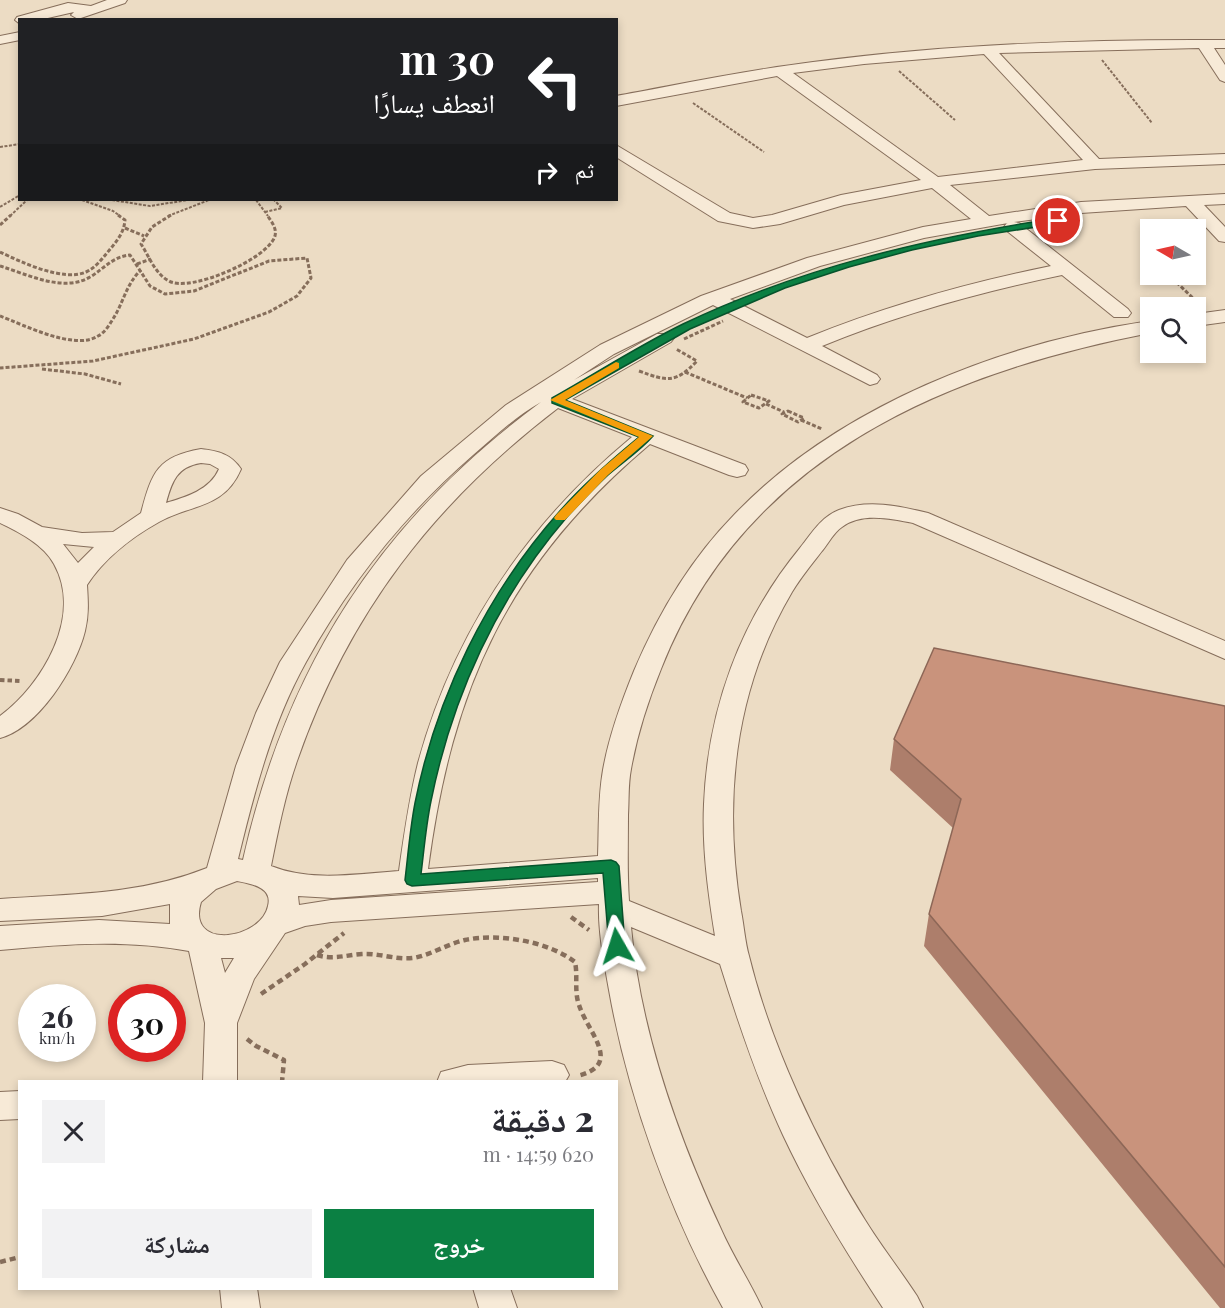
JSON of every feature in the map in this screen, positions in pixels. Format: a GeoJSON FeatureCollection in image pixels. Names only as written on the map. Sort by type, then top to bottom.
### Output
{"type":"FeatureCollection","features":[{"type":"Feature","properties":{"kind":"street"},"geometry":{"type":"LineString","coordinates":[[35,18],[68,7],[89,15],[120,0]]}},
{"type":"Feature","properties":{"kind":"street"},"geometry":{"type":"LineString","coordinates":[[73,18],[136,0]]}},
{"type":"Feature","properties":{"kind":"street"},"geometry":{"type":"LineString","coordinates":[[0,39],[18,36]]}},
{"type":"Feature","properties":{"kind":"street"},"geometry":{"type":"LineString","coordinates":[[1204,44],[1225,77]]}},
{"type":"Feature","properties":{"kind":"street"},"geometry":{"type":"LineString","coordinates":[[618,101],[780,71],[884,58],[987,49],[1090,45],[1225,44]]}},
{"type":"Feature","properties":{"kind":"street"},"geometry":{"type":"LineString","coordinates":[[987,49],[1095,164]]}},
{"type":"Feature","properties":{"kind":"street"},"geometry":{"type":"LineString","coordinates":[[780,71],[935,182],[985,221]]}},
{"type":"Feature","properties":{"kind":"street"},"geometry":{"type":"LineString","coordinates":[[618,151],[724,217],[742,223],[764,222],[841,200],[935,182],[1095,164],[1225,159]]}},
{"type":"Feature","properties":{"kind":"street"},"geometry":{"type":"LineString","coordinates":[[722,302],[867,258],[944,240],[1013,227],[1195,205],[1225,199]]}},
{"type":"Feature","properties":{"kind":"street"},"geometry":{"type":"LineString","coordinates":[[1195,205],[1225,237]]}},
{"type":"Feature","properties":{"kind":"street"},"geometry":{"type":"LineString","coordinates":[[233,1029],[200,942],[188,933],[183,923],[183,911],[190,895],[213,877],[250,761],[270,710],[293,663],[318,620],[359,561],[403,507],[467,446],[546,396],[642,350],[774,274],[846,252],[985,221],[1085,207],[1195,205],[1225,209]]}},
{"type":"Feature","properties":{"kind":"street"},"geometry":{"type":"LineString","coordinates":[[1013,227],[1121,313]]}},
{"type":"Feature","properties":{"kind":"street"},"geometry":{"type":"LineString","coordinates":[[806,345],[904,307],[957,292],[1066,269]]}},
{"type":"Feature","properties":{"kind":"street"},"geometry":{"type":"LineString","coordinates":[[722,302],[870,379]]}},
{"type":"Feature","properties":{"kind":"street"},"geometry":{"type":"LineString","coordinates":[[742,1308],[681,1181],[648,1087],[621,981],[612,889],[617,771],[639,687],[679,604],[719,545],[770,492],[842,438],[892,409],[960,378],[1033,353],[1140,329]]}},
{"type":"Feature","properties":{"kind":"street"},"geometry":{"type":"LineString","coordinates":[[546,396],[737,470]]}},
{"type":"Feature","properties":{"kind":"street"},"geometry":{"type":"LineString","coordinates":[[220,1080],[233,1029],[240,974],[285,909],[284,895],[266,877],[267,814],[283,761],[306,703],[347,624],[372,584],[428,514],[546,396]]}},
{"type":"Feature","properties":{"kind":"street"},"geometry":{"type":"LineString","coordinates":[[412,880],[423,803],[441,733],[464,669],[493,612],[526,561],[563,514],[604,473],[647,436]]}},
{"type":"Feature","properties":{"kind":"street"},"geometry":{"type":"LineString","coordinates":[[904,1308],[852,1231],[799,1133],[761,1043],[733,956],[722,878],[718,804],[725,738],[739,677],[761,623],[790,575],[833,522],[864,511],[883,510],[920,518],[1225,651]]}},
{"type":"Feature","properties":{"kind":"street"},"geometry":{"type":"LineString","coordinates":[[0,515],[35,532],[66,539],[117,539]]}},
{"type":"Feature","properties":{"kind":"street"},"geometry":{"type":"LineString","coordinates":[[75,584],[93,560],[117,539],[152,516]]}},
{"type":"Feature","properties":{"kind":"street"},"geometry":{"type":"LineString","coordinates":[[0,729],[32,704],[53,675],[70,636],[75,609],[75,584],[67,565],[53,547],[35,532]]}},
{"type":"Feature","properties":{"kind":"street"},"geometry":{"type":"LineString","coordinates":[[0,910],[128,903],[168,895],[237,870],[319,887],[412,880],[612,889],[733,956]]}},
{"type":"Feature","properties":{"kind":"street"},"geometry":{"type":"LineString","coordinates":[[0,938],[123,932],[161,934],[219,947],[237,946],[255,941],[274,928],[304,915],[612,889]]}},
{"type":"Feature","properties":{"kind":"street"},"geometry":{"type":"LineString","coordinates":[[481,1080],[552,1075]]}},
{"type":"Feature","properties":{"kind":"street"},"geometry":{"type":"LineString","coordinates":[[0,1106],[18,1105]]}},
{"type":"Feature","properties":{"kind":"street"},"geometry":{"type":"LineString","coordinates":[[238,1290],[241,1308]]}},
{"type":"Feature","properties":{"kind":"street"},"geometry":{"type":"LineString","coordinates":[[492,1290],[498,1308]]}},
{"type":"Feature","properties":{"kind":"path"},"geometry":{"type":"LineString","coordinates":[[1090,45],[1152,123]]}},
{"type":"Feature","properties":{"kind":"path"},"geometry":{"type":"LineString","coordinates":[[884,58],[955,120]]}},
{"type":"Feature","properties":{"kind":"path"},"geometry":{"type":"LineString","coordinates":[[676,90],[764,152]]}},
{"type":"Feature","properties":{"kind":"path"},"geometry":{"type":"LineString","coordinates":[[0,147],[18,144]]}},
{"type":"Feature","properties":{"kind":"path"},"geometry":{"type":"LineString","coordinates":[[0,207],[18,196]]}},
{"type":"Feature","properties":{"kind":"path"},"geometry":{"type":"LineString","coordinates":[[0,225],[26,201]]}},
{"type":"Feature","properties":{"kind":"path"},"geometry":{"type":"LineString","coordinates":[[78,275],[95,266],[125,228],[125,220],[113,211],[85,201]]}},
{"type":"Feature","properties":{"kind":"path"},"geometry":{"type":"LineString","coordinates":[[115,201],[128,205],[151,207],[164,207],[185,201]]}},
{"type":"Feature","properties":{"kind":"path"},"geometry":{"type":"LineString","coordinates":[[207,201],[159,221],[144,236],[141,244],[164,278],[182,285],[196,283],[262,254],[273,243],[276,233],[273,224],[257,201]]}},
{"type":"Feature","properties":{"kind":"path"},"geometry":{"type":"LineString","coordinates":[[265,212],[282,208],[275,201]]}},
{"type":"Feature","properties":{"kind":"path"},"geometry":{"type":"LineString","coordinates":[[125,228],[144,236]]}},
{"type":"Feature","properties":{"kind":"path"},"geometry":{"type":"LineString","coordinates":[[0,252],[58,273],[89,278]]}},
{"type":"Feature","properties":{"kind":"path"},"geometry":{"type":"LineString","coordinates":[[0,266],[66,283],[89,278],[116,256],[130,255],[152,289],[169,294],[190,292],[271,261],[307,258],[312,265],[313,275],[308,286],[298,296],[280,307],[212,335],[160,349],[106,359],[23,368]]}},
{"type":"Feature","properties":{"kind":"path"},"geometry":{"type":"LineString","coordinates":[[137,264],[151,259]]}},
{"type":"Feature","properties":{"kind":"path"},"geometry":{"type":"LineString","coordinates":[[0,316],[61,338],[92,339],[98,337],[109,325],[124,299],[128,283],[141,270]]}},
{"type":"Feature","properties":{"kind":"path"},"geometry":{"type":"LineString","coordinates":[[1179,285],[1211,318]]}},
{"type":"Feature","properties":{"kind":"path"},"geometry":{"type":"LineString","coordinates":[[0,368],[64,371],[121,384]]}},
{"type":"Feature","properties":{"kind":"path"},"geometry":{"type":"LineString","coordinates":[[685,372],[747,398]]}},
{"type":"Feature","properties":{"kind":"path"},"geometry":{"type":"LineString","coordinates":[[754,395],[769,400],[757,408],[743,402],[747,398],[754,395]]}},
{"type":"Feature","properties":{"kind":"path"},"geometry":{"type":"LineString","coordinates":[[766,404],[804,418],[798,422],[782,414],[784,412]]}},
{"type":"Feature","properties":{"kind":"path"},"geometry":{"type":"LineString","coordinates":[[561,913],[579,921],[586,927],[597,946],[606,948],[617,946]]}},
{"type":"Feature","properties":{"kind":"path"},"geometry":{"type":"LineString","coordinates":[[255,999],[316,955],[334,939],[350,931]]}},
{"type":"Feature","properties":{"kind":"path"},"geometry":{"type":"LineString","coordinates":[[316,955],[332,960],[365,953],[399,959],[412,958],[472,939],[492,938],[565,953],[575,962],[578,1004],[600,1047],[602,1059],[599,1066],[589,1074],[552,1075]]}},
{"type":"Feature","properties":{"kind":"path"},"geometry":{"type":"LineString","coordinates":[[233,1029],[252,1046],[280,1055],[284,1060],[282,1080]]}},
{"type":"Feature","properties":{"kind":"path"},"geometry":{"type":"LineString","coordinates":[[0,1262],[18,1258]]}},
{"type":"Feature","properties":{"kind":"building"},"geometry":{"type":"Polygon","coordinates":[[[934,648],[1225,706],[1225,1267],[929,914],[961,799],[894,739],[934,648]]]}},
{"type":"Feature","properties":{"kind":"slow traffic"},"geometry":{"type":"LineString","coordinates":[[560,518],[604,473],[647,436],[556,400],[616,365]]}},
{"type":"Feature","properties":{"kind":"route"},"geometry":{"type":"LineString","coordinates":[[617,946],[611,866],[412,880],[423,803],[441,733],[464,669],[493,612],[526,561],[563,514],[604,473],[647,436],[556,400],[686,327],[730,306],[782,286],[878,255],[911,247],[978,233],[1058,221]]}}]}
